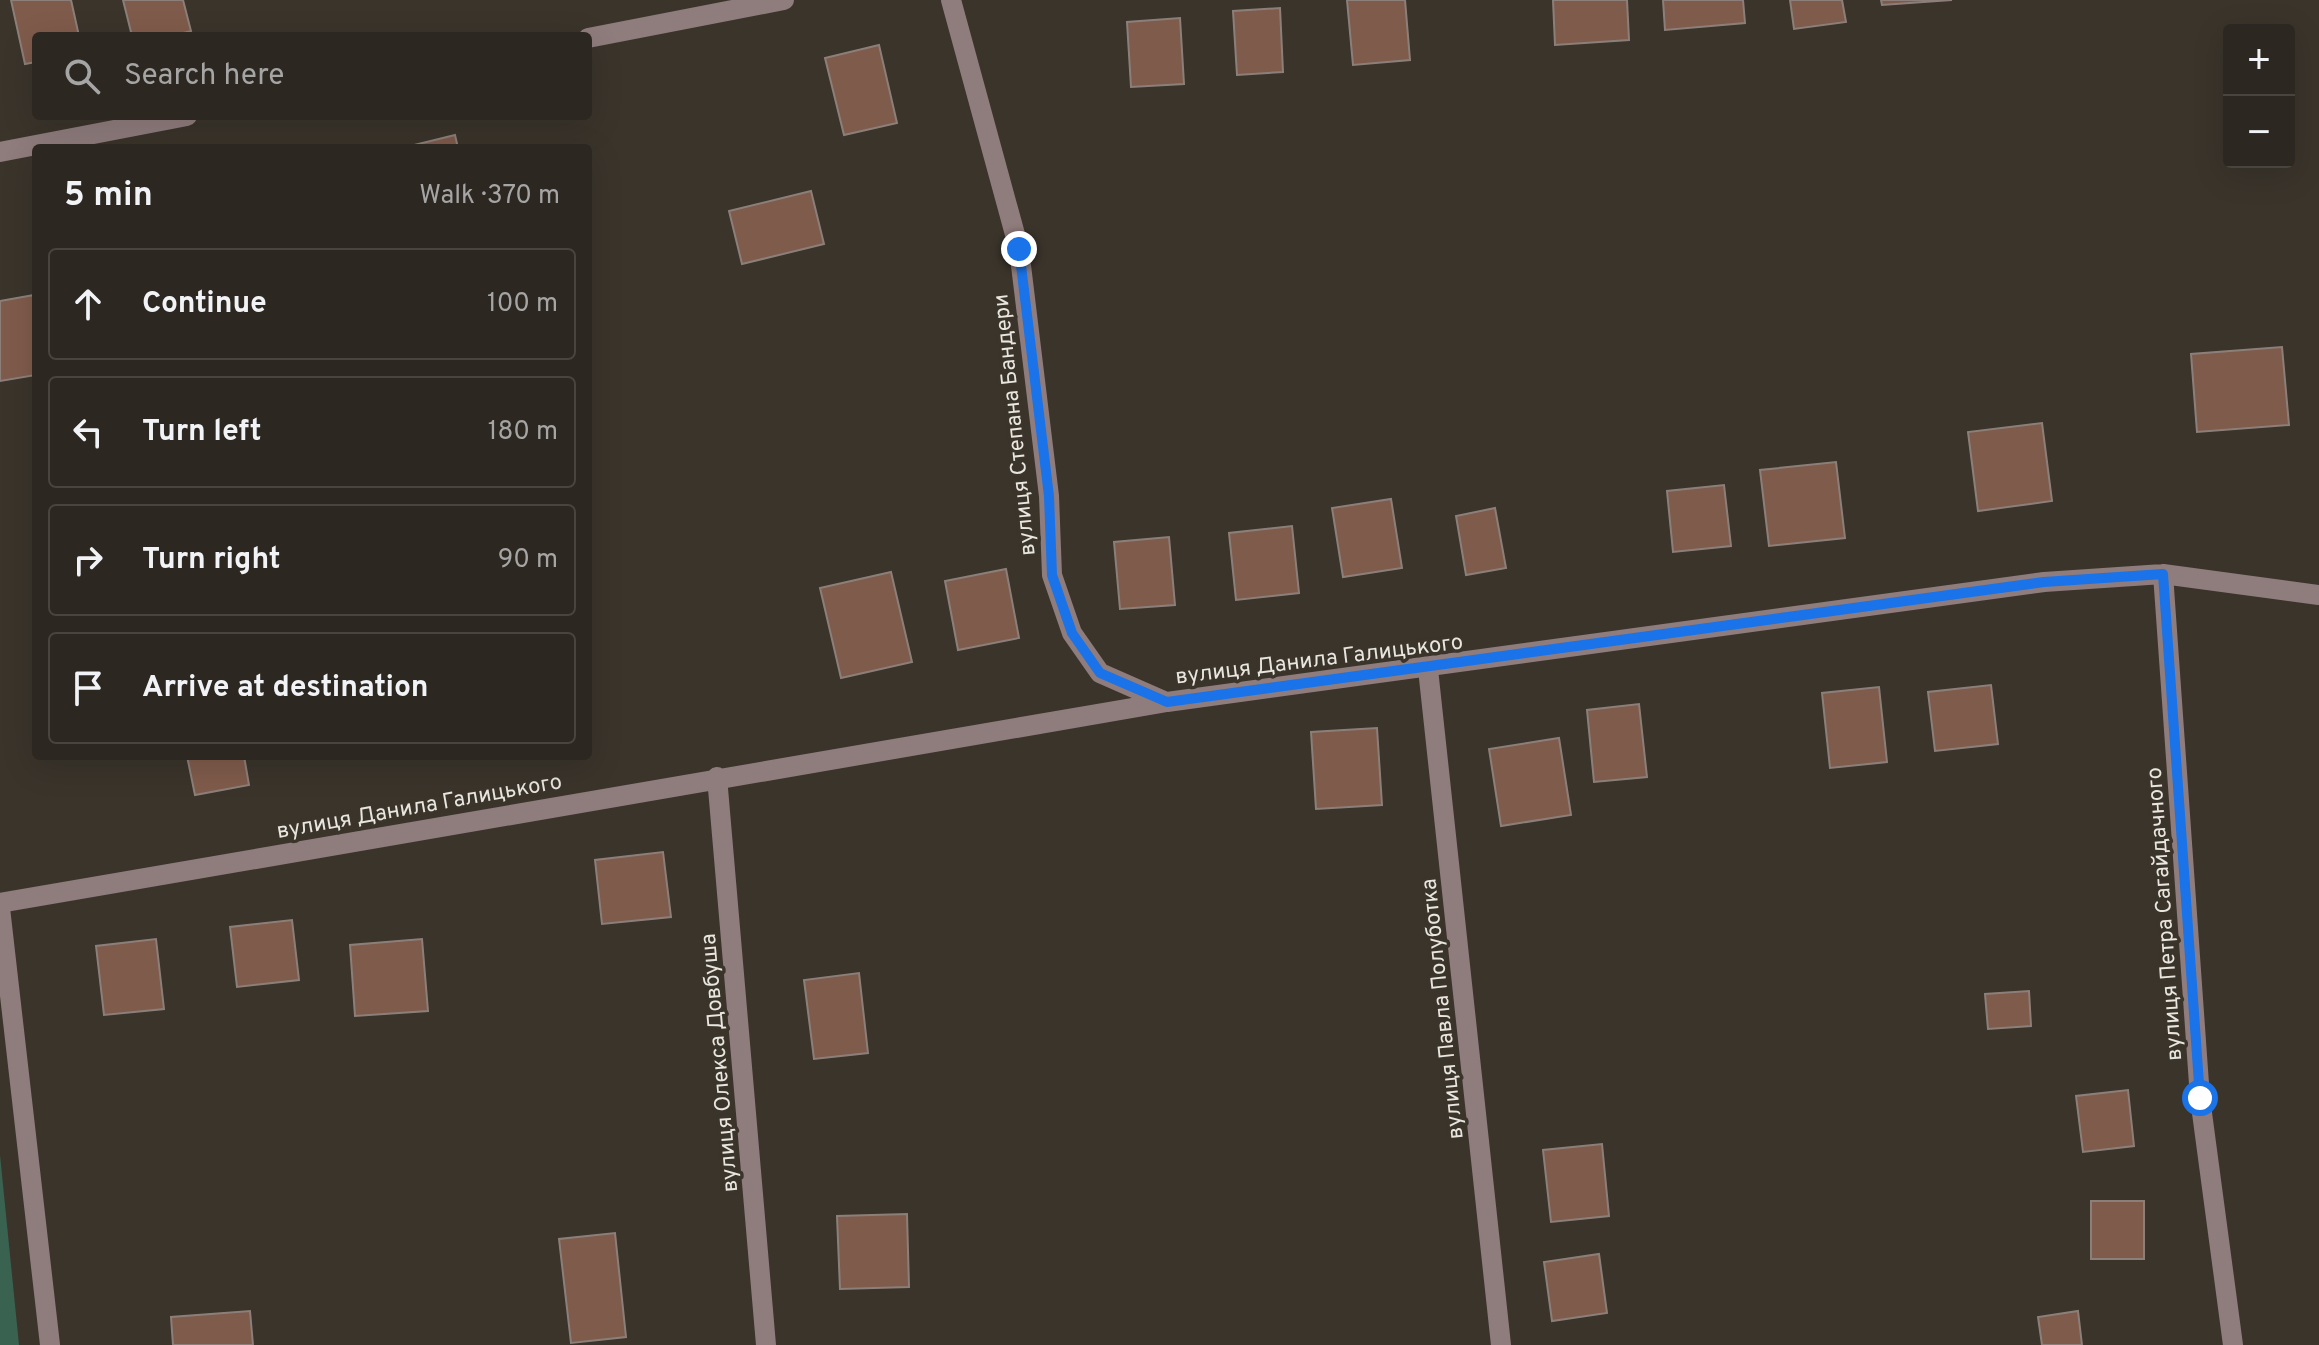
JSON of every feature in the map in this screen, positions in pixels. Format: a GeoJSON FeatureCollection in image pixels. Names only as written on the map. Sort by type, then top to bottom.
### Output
{"type":"FeatureCollection","features":[{"type":"Feature","properties":{"kind":"street"},"geometry":{"type":"LineString","coordinates":[[592,37],[784,0]]}},
{"type":"Feature","properties":{"kind":"street","name":"вулиця Степана Бандери"},"geometry":{"type":"LineString","coordinates":[[951,0],[1019,249],[1049,496],[1052,575],[1072,633],[1100,673],[1167,702]]}},
{"type":"Feature","properties":{"kind":"street"},"geometry":{"type":"LineString","coordinates":[[42,144],[166,120]]}},
{"type":"Feature","properties":{"kind":"street"},"geometry":{"type":"LineString","coordinates":[[0,152],[32,146]]}},
{"type":"Feature","properties":{"kind":"street","name":"вулиця Данила Галицького"},"geometry":{"type":"LineString","coordinates":[[0,906],[717,777],[1167,702],[1428,669],[2044,582],[2163,574],[2319,595]]}},
{"type":"Feature","properties":{"kind":"street","name":"вулиця Петра Сагайдачного"},"geometry":{"type":"LineString","coordinates":[[2163,574],[2200,1098],[2233,1345]]}},
{"type":"Feature","properties":{"kind":"street","name":"вулиця Павла Полуботка"},"geometry":{"type":"LineString","coordinates":[[1428,669],[1501,1345]]}},
{"type":"Feature","properties":{"kind":"street","name":"вулиця Олекса Довбуша"},"geometry":{"type":"LineString","coordinates":[[717,777],[766,1345]]}},
{"type":"Feature","properties":{"kind":"street"},"geometry":{"type":"LineString","coordinates":[[0,906],[50,1345]]}},
{"type":"Feature","properties":{"kind":"green space"},"geometry":{"type":"Polygon","coordinates":[[[0,1155],[19,1345],[0,1345],[0,1155]]]}},
{"type":"Feature","properties":{"kind":"building"},"geometry":{"type":"Polygon","coordinates":[[[11,0],[71,0],[78,32],[32,32],[32,63],[25,64],[11,0]]]}},
{"type":"Feature","properties":{"kind":"building"},"geometry":{"type":"Polygon","coordinates":[[[123,0],[183,0],[191,31],[131,32],[123,0]]]}},
{"type":"Feature","properties":{"kind":"building"},"geometry":{"type":"Polygon","coordinates":[[[1347,0],[1405,0],[1410,60],[1353,65],[1347,0]]]}},
{"type":"Feature","properties":{"kind":"building"},"geometry":{"type":"Polygon","coordinates":[[[1553,0],[1627,0],[1629,40],[1555,45],[1553,0]]]}},
{"type":"Feature","properties":{"kind":"building"},"geometry":{"type":"Polygon","coordinates":[[[1663,0],[1743,0],[1745,23],[1665,30],[1663,0]]]}},
{"type":"Feature","properties":{"kind":"building"},"geometry":{"type":"Polygon","coordinates":[[[1790,0],[1842,0],[1846,22],[1794,29],[1790,0]]]}},
{"type":"Feature","properties":{"kind":"building"},"geometry":{"type":"Polygon","coordinates":[[[1881,0],[1952,0],[1882,5],[1881,0]]]}},
{"type":"Feature","properties":{"kind":"building"},"geometry":{"type":"Polygon","coordinates":[[[1280,8],[1283,72],[1237,75],[1233,11],[1280,8]]]}},
{"type":"Feature","properties":{"kind":"building"},"geometry":{"type":"Polygon","coordinates":[[[1180,18],[1184,84],[1131,87],[1127,22],[1180,18]]]}},
{"type":"Feature","properties":{"kind":"building"},"geometry":{"type":"Polygon","coordinates":[[[879,45],[897,123],[844,135],[825,58],[879,45]]]}},
{"type":"Feature","properties":{"kind":"building"},"geometry":{"type":"Polygon","coordinates":[[[455,135],[457,144],[418,144],[455,135]]]}},
{"type":"Feature","properties":{"kind":"building"},"geometry":{"type":"Polygon","coordinates":[[[811,191],[824,244],[742,264],[729,211],[811,191]]]}},
{"type":"Feature","properties":{"kind":"building"},"geometry":{"type":"Polygon","coordinates":[[[32,295],[32,376],[0,381],[0,301],[32,295]]]}},
{"type":"Feature","properties":{"kind":"building"},"geometry":{"type":"Polygon","coordinates":[[[2282,347],[2289,425],[2197,432],[2191,354],[2282,347]]]}},
{"type":"Feature","properties":{"kind":"building"},"geometry":{"type":"Polygon","coordinates":[[[2042,423],[2052,501],[1978,511],[1968,432],[2042,423]]]}},
{"type":"Feature","properties":{"kind":"building"},"geometry":{"type":"Polygon","coordinates":[[[1836,462],[1845,538],[1769,546],[1760,470],[1836,462]]]}},
{"type":"Feature","properties":{"kind":"building"},"geometry":{"type":"Polygon","coordinates":[[[1724,485],[1731,546],[1673,552],[1667,491],[1724,485]]]}},
{"type":"Feature","properties":{"kind":"building"},"geometry":{"type":"Polygon","coordinates":[[[1391,499],[1402,568],[1343,577],[1332,508],[1391,499]]]}},
{"type":"Feature","properties":{"kind":"building"},"geometry":{"type":"Polygon","coordinates":[[[1495,508],[1506,568],[1466,575],[1456,516],[1495,508]]]}},
{"type":"Feature","properties":{"kind":"building"},"geometry":{"type":"Polygon","coordinates":[[[1292,526],[1299,593],[1236,600],[1229,533],[1292,526]]]}},
{"type":"Feature","properties":{"kind":"building"},"geometry":{"type":"Polygon","coordinates":[[[1169,537],[1175,605],[1120,609],[1114,542],[1169,537]]]}},
{"type":"Feature","properties":{"kind":"building"},"geometry":{"type":"Polygon","coordinates":[[[1006,569],[1019,638],[958,650],[945,581],[1006,569]]]}},
{"type":"Feature","properties":{"kind":"building"},"geometry":{"type":"Polygon","coordinates":[[[891,572],[912,662],[841,678],[820,588],[891,572]]]}},
{"type":"Feature","properties":{"kind":"building"},"geometry":{"type":"Polygon","coordinates":[[[1991,685],[1998,744],[1935,751],[1928,692],[1991,685]]]}},
{"type":"Feature","properties":{"kind":"building"},"geometry":{"type":"Polygon","coordinates":[[[1879,687],[1887,762],[1830,768],[1822,693],[1879,687]]]}},
{"type":"Feature","properties":{"kind":"building"},"geometry":{"type":"Polygon","coordinates":[[[1639,704],[1647,777],[1594,782],[1587,710],[1639,704]]]}},
{"type":"Feature","properties":{"kind":"building"},"geometry":{"type":"Polygon","coordinates":[[[1377,728],[1382,805],[1316,809],[1311,732],[1377,728]]]}},
{"type":"Feature","properties":{"kind":"building"},"geometry":{"type":"Polygon","coordinates":[[[1559,738],[1571,815],[1501,826],[1489,749],[1559,738]]]}},
{"type":"Feature","properties":{"kind":"building"},"geometry":{"type":"Polygon","coordinates":[[[188,760],[245,760],[249,785],[195,795],[188,760]]]}},
{"type":"Feature","properties":{"kind":"building"},"geometry":{"type":"Polygon","coordinates":[[[663,852],[671,917],[602,924],[595,860],[663,852]]]}},
{"type":"Feature","properties":{"kind":"building"},"geometry":{"type":"Polygon","coordinates":[[[292,920],[299,980],[237,987],[230,927],[292,920]]]}},
{"type":"Feature","properties":{"kind":"building"},"geometry":{"type":"Polygon","coordinates":[[[156,939],[164,1009],[104,1015],[96,946],[156,939]]]}},
{"type":"Feature","properties":{"kind":"building"},"geometry":{"type":"Polygon","coordinates":[[[422,939],[428,1011],[355,1016],[350,945],[422,939]]]}},
{"type":"Feature","properties":{"kind":"building"},"geometry":{"type":"Polygon","coordinates":[[[859,973],[868,1053],[814,1059],[804,980],[859,973]]]}},
{"type":"Feature","properties":{"kind":"building"},"geometry":{"type":"Polygon","coordinates":[[[2029,991],[2031,1026],[1988,1029],[1985,994],[2029,991]]]}},
{"type":"Feature","properties":{"kind":"building"},"geometry":{"type":"Polygon","coordinates":[[[2128,1090],[2134,1146],[2083,1152],[2076,1096],[2128,1090]]]}},
{"type":"Feature","properties":{"kind":"building"},"geometry":{"type":"Polygon","coordinates":[[[1602,1144],[1609,1216],[1551,1222],[1543,1150],[1602,1144]]]}},
{"type":"Feature","properties":{"kind":"building"},"geometry":{"type":"Polygon","coordinates":[[[2091,1201],[2144,1201],[2144,1259],[2091,1259],[2091,1201]]]}},
{"type":"Feature","properties":{"kind":"building"},"geometry":{"type":"Polygon","coordinates":[[[907,1214],[909,1287],[840,1289],[837,1216],[907,1214]]]}},
{"type":"Feature","properties":{"kind":"building"},"geometry":{"type":"Polygon","coordinates":[[[615,1233],[626,1337],[571,1343],[559,1239],[615,1233]]]}},
{"type":"Feature","properties":{"kind":"building"},"geometry":{"type":"Polygon","coordinates":[[[1599,1254],[1607,1313],[1552,1321],[1544,1262],[1599,1254]]]}},
{"type":"Feature","properties":{"kind":"building"},"geometry":{"type":"Polygon","coordinates":[[[250,1311],[253,1345],[173,1345],[171,1317],[250,1311]]]}},
{"type":"Feature","properties":{"kind":"building"},"geometry":{"type":"Polygon","coordinates":[[[2078,1311],[2082,1345],[2042,1345],[2038,1317],[2078,1311]]]}},
{"type":"Feature","properties":{"kind":"route"},"geometry":{"type":"LineString","coordinates":[[1019,249],[1049,496],[1052,575],[1072,633],[1100,673],[1167,702],[1428,669],[2044,582],[2163,574],[2200,1098]]}}]}
